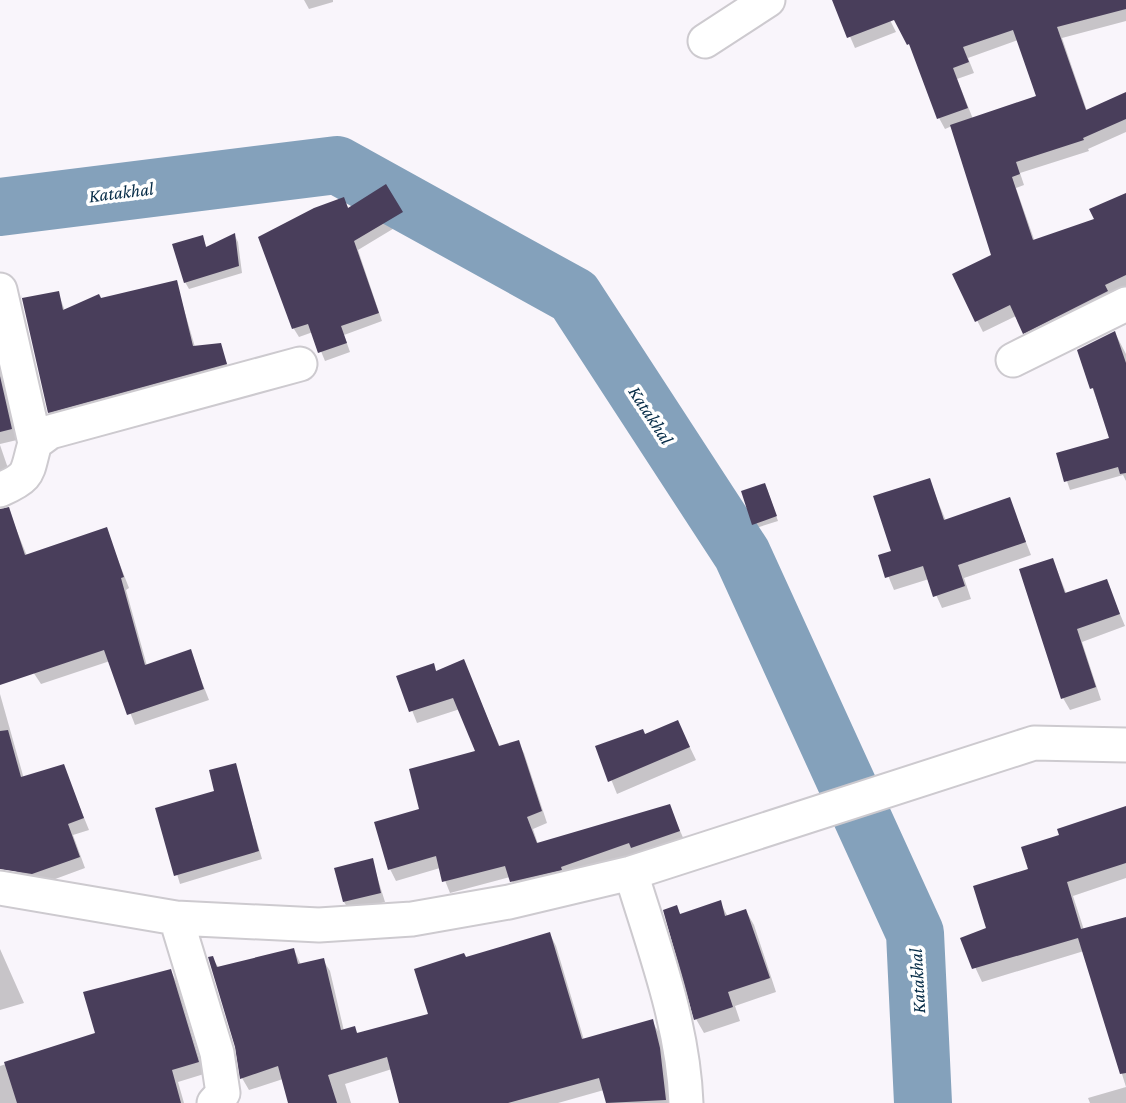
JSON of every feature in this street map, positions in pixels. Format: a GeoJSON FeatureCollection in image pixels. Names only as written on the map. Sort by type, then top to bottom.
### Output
{"type":"FeatureCollection","features":[{"type":"Feature","properties":{"kind":"street"},"geometry":{"type":"LineString","coordinates":[[705,41],[768,0]]}},
{"type":"Feature","properties":{"kind":"street"},"geometry":{"type":"LineString","coordinates":[[0,290],[35,443],[30,470],[22,481],[0,490]]}},
{"type":"Feature","properties":{"kind":"street"},"geometry":{"type":"LineString","coordinates":[[1013,360],[1126,304]]}},
{"type":"Feature","properties":{"kind":"street"},"geometry":{"type":"LineString","coordinates":[[35,443],[50,432],[300,364]]}},
{"type":"Feature","properties":{"kind":"street"},"geometry":{"type":"LineString","coordinates":[[0,888],[176,918],[319,925],[412,919],[509,902],[631,873],[1034,743],[1126,745]]}},
{"type":"Feature","properties":{"kind":"street"},"geometry":{"type":"LineString","coordinates":[[631,873],[668,996],[685,1071],[686,1103]]}},
{"type":"Feature","properties":{"kind":"street"},"geometry":{"type":"LineString","coordinates":[[176,918],[217,1054],[221,1100]]}},
{"type":"Feature","properties":{"kind":"building"},"geometry":{"type":"Polygon","coordinates":[[[832,0],[1126,0],[1126,9],[1057,27],[1086,110],[1126,92],[1126,119],[1083,138],[1084,140],[1016,162],[1020,174],[1012,177],[1033,240],[1094,219],[1089,209],[1126,193],[1126,275],[1105,285],[1108,291],[1023,334],[1010,305],[975,322],[952,274],[991,255],[950,125],[1036,96],[1013,30],[963,47],[969,62],[953,68],[968,108],[937,119],[909,44],[907,45],[894,20],[847,38],[832,0]]]}},
{"type":"Feature","properties":{"kind":"building"},"geometry":{"type":"Polygon","coordinates":[[[386,184],[403,212],[354,241],[379,313],[341,326],[347,343],[318,353],[308,324],[292,329],[258,237],[314,208],[344,197],[348,208],[386,184]]]}},
{"type":"Feature","properties":{"kind":"building"},"geometry":{"type":"Polygon","coordinates":[[[235,233],[239,266],[184,283],[172,244],[203,235],[206,247],[235,233]]]}},
{"type":"Feature","properties":{"kind":"building"},"geometry":{"type":"Polygon","coordinates":[[[177,280],[193,346],[221,343],[227,364],[48,413],[21,294],[22,298],[59,291],[63,310],[99,294],[101,298],[177,280]]]}},
{"type":"Feature","properties":{"kind":"building"},"geometry":{"type":"Polygon","coordinates":[[[1115,331],[1126,363],[1126,473],[1120,474],[1118,467],[1064,482],[1056,453],[1109,438],[1077,350],[1115,331]]]}},
{"type":"Feature","properties":{"kind":"building"},"geometry":{"type":"Polygon","coordinates":[[[0,376],[12,429],[0,432],[0,376]]]}},
{"type":"Feature","properties":{"kind":"building"},"geometry":{"type":"Polygon","coordinates":[[[930,478],[944,520],[1010,497],[1026,542],[958,565],[965,586],[933,597],[923,566],[885,578],[878,555],[891,551],[873,496],[930,478]]]}},
{"type":"Feature","properties":{"kind":"building"},"geometry":{"type":"Polygon","coordinates":[[[765,483],[777,516],[752,525],[741,491],[765,483]]]}},
{"type":"Feature","properties":{"kind":"building"},"geometry":{"type":"Polygon","coordinates":[[[9,507],[25,555],[107,527],[124,577],[121,578],[145,665],[191,649],[204,689],[127,715],[104,650],[0,685],[0,509],[9,507]]]}},
{"type":"Feature","properties":{"kind":"building"},"geometry":{"type":"Polygon","coordinates":[[[1053,558],[1065,593],[1107,579],[1120,614],[1077,629],[1096,687],[1061,699],[1019,569],[1053,558]]]}},
{"type":"Feature","properties":{"kind":"building"},"geometry":{"type":"Polygon","coordinates":[[[464,659],[499,746],[519,740],[542,811],[527,817],[537,843],[670,804],[680,831],[631,848],[629,843],[561,867],[562,870],[510,882],[505,866],[442,882],[436,856],[388,870],[374,822],[419,809],[409,769],[475,751],[453,698],[409,712],[396,676],[434,663],[436,671],[464,659]]]}},
{"type":"Feature","properties":{"kind":"building"},"geometry":{"type":"Polygon","coordinates":[[[678,720],[690,747],[608,782],[595,746],[643,729],[645,734],[678,720]]]}},
{"type":"Feature","properties":{"kind":"building"},"geometry":{"type":"Polygon","coordinates":[[[8,730],[21,777],[64,764],[84,818],[68,824],[80,857],[32,874],[0,869],[0,731],[8,730]]]}},
{"type":"Feature","properties":{"kind":"building"},"geometry":{"type":"Polygon","coordinates":[[[236,763],[259,851],[174,876],[155,808],[214,791],[209,770],[236,763]]]}},
{"type":"Feature","properties":{"kind":"building"},"geometry":{"type":"Polygon","coordinates":[[[1126,806],[1126,863],[1067,882],[1081,929],[1126,917],[1126,1073],[1120,1074],[1078,938],[972,969],[960,938],[986,928],[973,886],[1028,869],[1021,847],[1059,835],[1057,829],[1126,806]]]}},
{"type":"Feature","properties":{"kind":"building"},"geometry":{"type":"Polygon","coordinates":[[[373,858],[381,893],[343,902],[334,868],[373,858]]]}},
{"type":"Feature","properties":{"kind":"building"},"geometry":{"type":"Polygon","coordinates":[[[721,900],[725,916],[746,909],[770,978],[728,992],[733,1007],[694,1020],[663,910],[677,905],[680,914],[721,900]]]}},
{"type":"Feature","properties":{"kind":"building"},"geometry":{"type":"Polygon","coordinates":[[[550,932],[582,1039],[653,1019],[660,1048],[666,1100],[606,1103],[599,1078],[508,1103],[399,1103],[387,1057],[328,1075],[337,1103],[288,1103],[278,1066],[240,1079],[235,1047],[208,957],[213,956],[217,967],[294,948],[298,964],[324,958],[341,1030],[355,1026],[357,1033],[428,1014],[414,969],[464,953],[466,957],[550,932]]]}},
{"type":"Feature","properties":{"kind":"building"},"geometry":{"type":"Polygon","coordinates":[[[171,969],[199,1062],[172,1070],[181,1103],[17,1103],[4,1062],[95,1033],[83,992],[171,969]]]}},
{"type":"Feature","properties":{"kind":"waterway","name":"Katakhal"},"geometry":{"type":"LineString","coordinates":[[0,207],[337,165],[574,296],[742,554],[915,933],[923,1103]]}}]}
